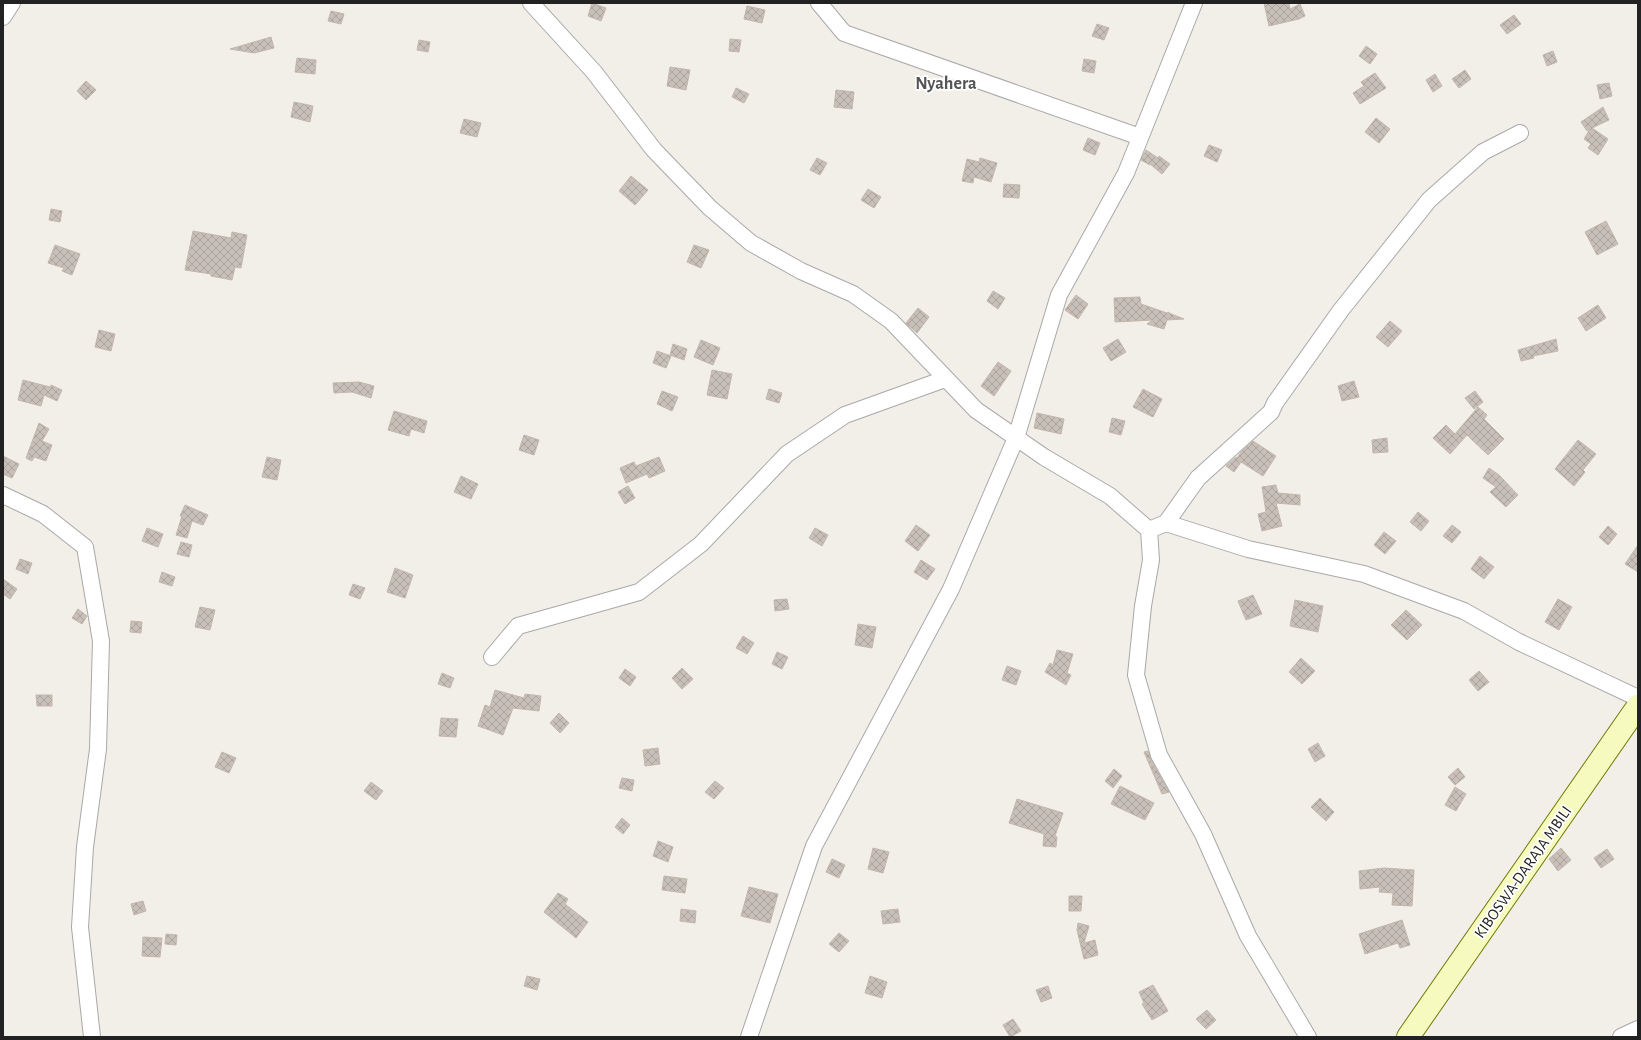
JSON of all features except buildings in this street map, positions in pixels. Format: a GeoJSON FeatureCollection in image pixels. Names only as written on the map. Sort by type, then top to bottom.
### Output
{"type":"FeatureCollection","features":[{"type":"Feature","properties":{"kind":"main road","name":"KIBOSWA-DARAJA MBILI"},"geometry":{"type":"LineString","coordinates":[[1408,1037],[1638,706]]}},
{"type":"Feature","properties":{"kind":"street"},"geometry":{"type":"LineString","coordinates":[[3,17],[12,3]]}},
{"type":"Feature","properties":{"kind":"street"},"geometry":{"type":"LineString","coordinates":[[531,3],[594,72],[654,150],[710,208],[751,243],[801,271],[853,294],[891,321],[976,410],[1044,458],[1110,496],[1149,530],[1151,560],[1143,606],[1136,675],[1159,755],[1203,834],[1248,936],[1308,1037]]}},
{"type":"Feature","properties":{"kind":"street"},"geometry":{"type":"LineString","coordinates":[[819,3],[844,33],[1140,137]]}},
{"type":"Feature","properties":{"kind":"street"},"geometry":{"type":"LineString","coordinates":[[749,1037],[814,846],[951,589],[1016,438],[1059,295],[1126,173],[1194,3]]}},
{"type":"Feature","properties":{"kind":"street"},"geometry":{"type":"LineString","coordinates":[[1149,530],[1166,523],[1198,478],[1271,412],[1275,403],[1341,310],[1429,200],[1483,152],[1520,133]]}},
{"type":"Feature","properties":{"kind":"street"},"geometry":{"type":"LineString","coordinates":[[492,657],[518,626],[639,592],[701,544],[787,454],[845,415],[945,379]]}},
{"type":"Feature","properties":{"kind":"street"},"geometry":{"type":"LineString","coordinates":[[3,496],[43,514],[85,547],[101,641],[98,749],[85,847],[80,927],[92,1037]]}},
{"type":"Feature","properties":{"kind":"street"},"geometry":{"type":"LineString","coordinates":[[1166,523],[1248,549],[1364,574],[1464,611],[1519,642],[1638,698]]}},
{"type":"Feature","properties":{"kind":"street"},"geometry":{"type":"LineString","coordinates":[[1622,1037],[1638,1029]]}},
{"type":"Feature","properties":{"kind":"district","name":"Nyahera"},"geometry":{"type":"Point","coordinates":[946,84]}}]}
